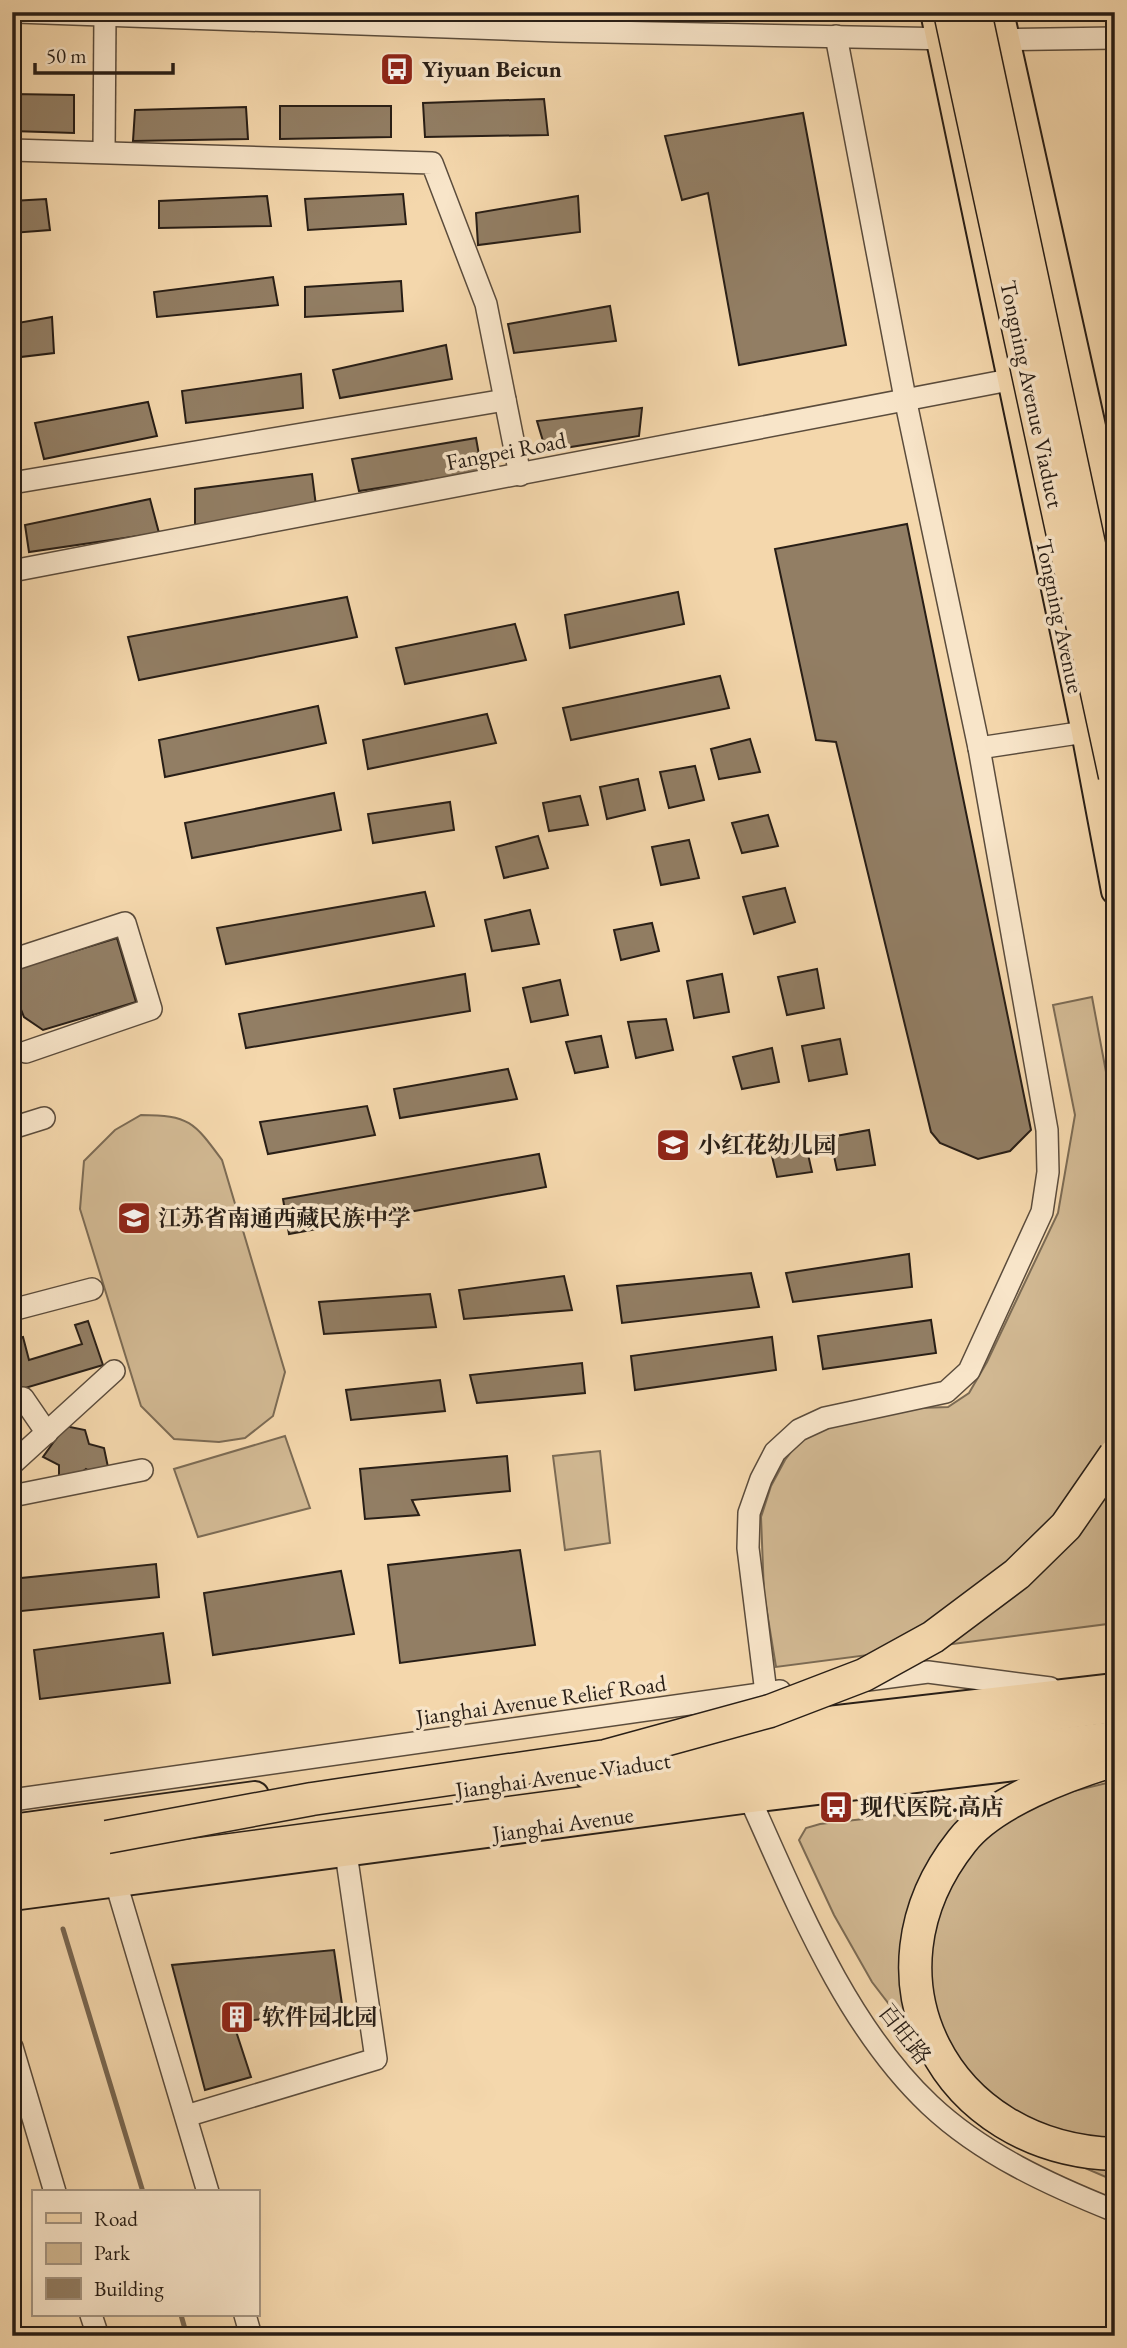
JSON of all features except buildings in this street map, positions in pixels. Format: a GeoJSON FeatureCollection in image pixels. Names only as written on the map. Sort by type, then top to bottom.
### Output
{"type":"FeatureCollection","features":[{"type":"Feature","properties":{"kind":"highway","name":"Tongning Avenue Viaduct"},"geometry":{"type":"LineString","coordinates":[[975,12],[1115,666]]}},
{"type":"Feature","properties":{"kind":"highway","name":"Tongning Avenue Viaduct"},"geometry":{"type":"LineString","coordinates":[[945,26],[1114,776]]}},
{"type":"Feature","properties":{"kind":"highway"},"geometry":{"type":"LineString","coordinates":[[107,1838],[312,1799],[606,1756],[793,1702],[864,1675],[933,1637],[1017,1574],[1066,1526],[1115,1455]]}},
{"type":"Feature","properties":{"kind":"highway","name":"Jianghai Avenue Viaduct"},"geometry":{"type":"LineString","coordinates":[[12,1850],[776,1746],[1115,1706]]}},
{"type":"Feature","properties":{"kind":"highway","name":"Jianghai Avenue Viaduct"},"geometry":{"type":"LineString","coordinates":[[12,1879],[743,1782],[1115,1738]]}},
{"type":"Feature","properties":{"kind":"highway"},"geometry":{"type":"LineString","coordinates":[[1115,1760],[1059,1777],[990,1817],[963,1839],[930,1893],[920,1929],[917,1960],[921,2012],[939,2057],[962,2090],[990,2116],[1020,2133],[1051,2145],[1115,2154]]}},
{"type":"Feature","properties":{"kind":"main road","name":"Tongning Avenue"},"geometry":{"type":"LineString","coordinates":[[934,12],[945,26],[1009,380],[1115,891]]}},
{"type":"Feature","properties":{"kind":"main road"},"geometry":{"type":"LineString","coordinates":[[1000,12],[1115,530]]}},
{"type":"Feature","properties":{"kind":"main road"},"geometry":{"type":"LineString","coordinates":[[1077,1691],[1115,1679]]}},
{"type":"Feature","properties":{"kind":"main road"},"geometry":{"type":"LineString","coordinates":[[12,1828],[756,1728],[1115,1687]]}},
{"type":"Feature","properties":{"kind":"main road","name":"Jianghai Avenue"},"geometry":{"type":"LineString","coordinates":[[12,1896],[750,1799],[1115,1755]]}},
{"type":"Feature","properties":{"kind":"street"},"geometry":{"type":"LineString","coordinates":[[17,12],[557,22],[836,36],[945,26],[1006,40],[1115,38]]}},
{"type":"Feature","properties":{"kind":"street"},"geometry":{"type":"LineString","coordinates":[[104,151],[106,15]]}},
{"type":"Feature","properties":{"kind":"street"},"geometry":{"type":"LineString","coordinates":[[766,1693],[748,1536],[749,1513],[761,1479],[775,1452],[799,1430],[825,1419],[946,1392],[969,1371],[1042,1212],[1048,1172],[1047,1130],[979,748],[905,398],[836,36]]}},
{"type":"Feature","properties":{"kind":"street"},"geometry":{"type":"LineString","coordinates":[[12,150],[432,163],[486,304],[520,475]]}},
{"type":"Feature","properties":{"kind":"street","name":"Fangpei Road"},"geometry":{"type":"LineString","coordinates":[[12,571],[1009,380]]}},
{"type":"Feature","properties":{"kind":"street"},"geometry":{"type":"LineString","coordinates":[[12,483],[505,400]]}},
{"type":"Feature","properties":{"kind":"street"},"geometry":{"type":"LineString","coordinates":[[979,748],[1084,732]]}},
{"type":"Feature","properties":{"kind":"street"},"geometry":{"type":"LineString","coordinates":[[12,960],[125,923],[151,1009],[26,1052]]}},
{"type":"Feature","properties":{"kind":"street"},"geometry":{"type":"LineString","coordinates":[[12,1128],[44,1118]]}},
{"type":"Feature","properties":{"kind":"street"},"geometry":{"type":"LineString","coordinates":[[12,1310],[92,1289]]}},
{"type":"Feature","properties":{"kind":"street"},"geometry":{"type":"LineString","coordinates":[[12,1464],[114,1371]]}},
{"type":"Feature","properties":{"kind":"street"},"geometry":{"type":"LineString","coordinates":[[23,1398],[47,1433]]}},
{"type":"Feature","properties":{"kind":"street"},"geometry":{"type":"LineString","coordinates":[[12,1496],[142,1470]]}},
{"type":"Feature","properties":{"kind":"street","name":"Jianghai Avenue Relief Road"},"geometry":{"type":"LineString","coordinates":[[12,1800],[928,1672],[1077,1691]]}},
{"type":"Feature","properties":{"kind":"street","name":"百旺路"},"geometry":{"type":"LineString","coordinates":[[750,1799],[785,1877],[853,2010],[894,2066],[932,2107],[985,2146],[1044,2182],[1115,2211]]}},
{"type":"Feature","properties":{"kind":"street"},"geometry":{"type":"LineString","coordinates":[[186,2116],[376,2059],[346,1853]]}},
{"type":"Feature","properties":{"kind":"street"},"geometry":{"type":"LineString","coordinates":[[116,1883],[207,2190]]}},
{"type":"Feature","properties":{"kind":"street"},"geometry":{"type":"LineString","coordinates":[[12,2047],[54,2190]]}},
{"type":"Feature","properties":{"kind":"street"},"geometry":{"type":"LineString","coordinates":[[91,2316],[97,2336]]}},
{"type":"Feature","properties":{"kind":"street"},"geometry":{"type":"LineString","coordinates":[[245,2316],[251,2336]]}},
{"type":"Feature","properties":{"kind":"green space"},"geometry":{"type":"Polygon","coordinates":[[[1092,997],[1115,1120],[1115,1623],[776,1667],[764,1594],[761,1517],[771,1486],[799,1441],[822,1428],[920,1408],[948,1407],[969,1393],[987,1362],[1058,1213],[1075,1115],[1053,1005],[1092,997]]]}},
{"type":"Feature","properties":{"kind":"green space"},"geometry":{"type":"Polygon","coordinates":[[[141,1115],[170,1117],[189,1123],[222,1160],[285,1372],[273,1416],[245,1438],[219,1442],[174,1439],[141,1406],[80,1209],[84,1161],[115,1130],[141,1115]]]}},
{"type":"Feature","properties":{"kind":"green space"},"geometry":{"type":"Polygon","coordinates":[[[285,1436],[310,1508],[198,1537],[174,1469],[285,1436]]]}},
{"type":"Feature","properties":{"kind":"green space"},"geometry":{"type":"Polygon","coordinates":[[[600,1451],[610,1543],[565,1550],[553,1456],[600,1451]]]}},
{"type":"Feature","properties":{"kind":"green space"},"geometry":{"type":"Polygon","coordinates":[[[1115,1781],[1115,2181],[1050,2153],[944,2076],[872,1982],[834,1915],[799,1840],[806,1828],[820,1824],[959,1808],[979,1814],[1115,1781]]]}},
{"type":"Feature","properties":{"kind":"waterway"},"geometry":{"type":"LineString","coordinates":[[63,1929],[142,2190]]}},
{"type":"Feature","properties":{"kind":"waterway"},"geometry":{"type":"LineString","coordinates":[[181,2316],[187,2336]]}},
{"type":"Feature","properties":{"kind":"place","name":"Yiyuan Beicun"},"geometry":{"type":"Point","coordinates":[397,69]}},
{"type":"Feature","properties":{"kind":"place","name":"小红花幼儿园"},"geometry":{"type":"Point","coordinates":[673,1145]}},
{"type":"Feature","properties":{"kind":"place","name":"江苏省南通西藏民族中学"},"geometry":{"type":"Point","coordinates":[134,1218]}},
{"type":"Feature","properties":{"kind":"place","name":"现代医院·高店"},"geometry":{"type":"Point","coordinates":[836,1807]}},
{"type":"Feature","properties":{"kind":"place","name":"软件园北园"},"geometry":{"type":"Point","coordinates":[237,2017]}}]}
